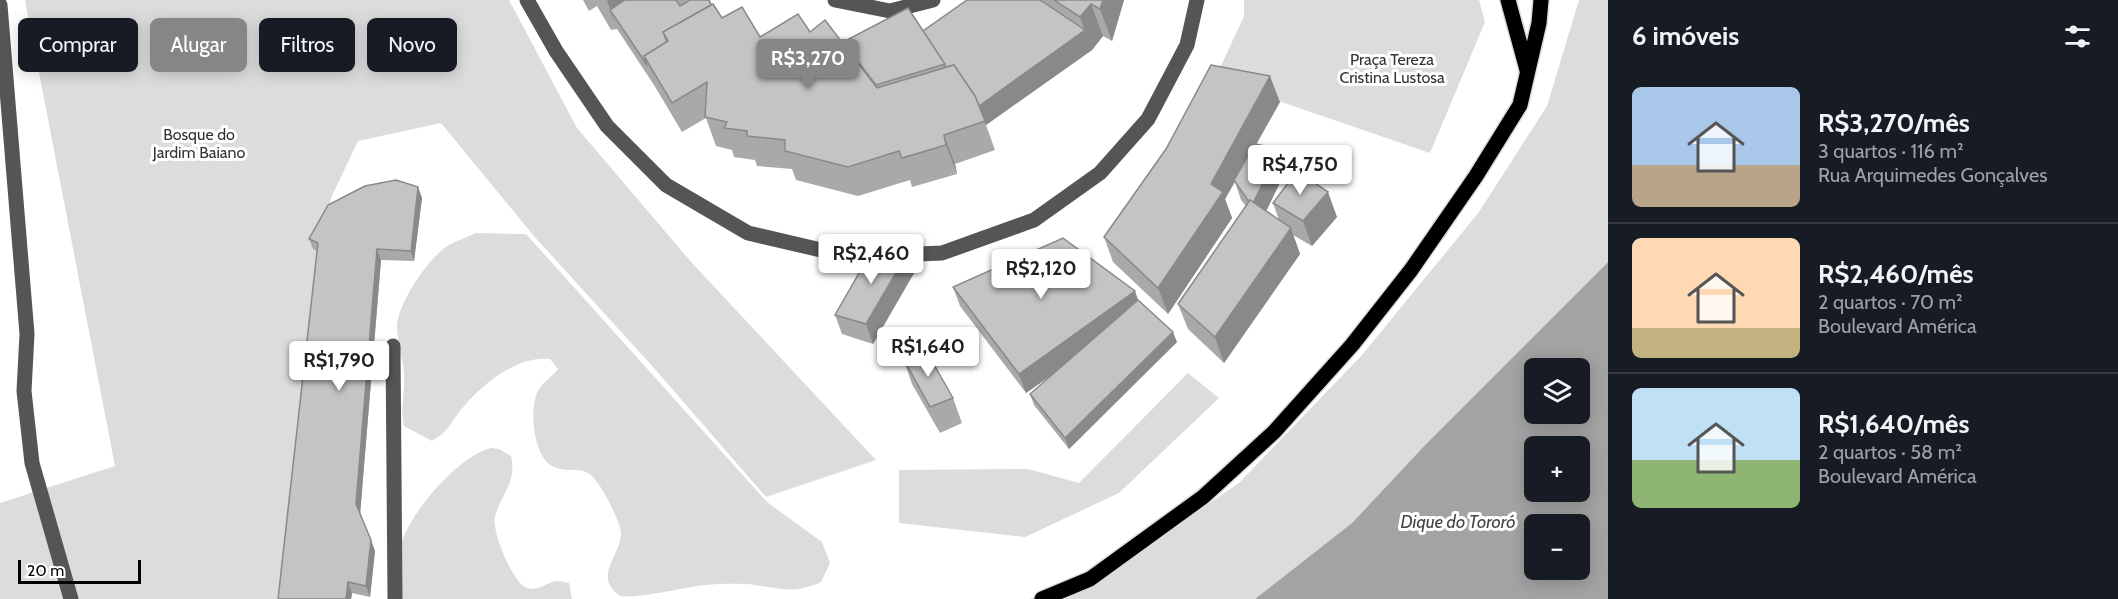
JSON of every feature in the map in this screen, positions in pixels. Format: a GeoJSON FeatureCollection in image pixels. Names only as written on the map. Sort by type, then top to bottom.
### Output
{"type":"FeatureCollection","features":[{"type":"Feature","properties":{"kind":"main road"},"geometry":{"type":"LineString","coordinates":[[1508,0],[1528,72]]}},
{"type":"Feature","properties":{"kind":"main road"},"geometry":{"type":"LineString","coordinates":[[1042,599],[1090,579],[1203,497],[1274,432],[1352,345],[1411,270],[1476,176],[1520,105],[1539,23],[1541,0]]}},
{"type":"Feature","properties":{"kind":"street"},"geometry":{"type":"LineString","coordinates":[[526,0],[556,51],[607,126],[666,185],[748,233],[851,256],[942,253],[1034,220],[1100,173],[1148,119],[1187,45],[1197,0]]}},
{"type":"Feature","properties":{"kind":"street"},"geometry":{"type":"LineString","coordinates":[[835,0],[890,11],[933,0]]}},
{"type":"Feature","properties":{"kind":"street"},"geometry":{"type":"LineString","coordinates":[[0,5],[27,334],[24,391],[33,463],[71,599]]}},
{"type":"Feature","properties":{"kind":"street"},"geometry":{"type":"LineString","coordinates":[[393,345],[394,599]]}},
{"type":"Feature","properties":{"kind":"green space","name":"Bosque do Jardim Baiano"},"geometry":{"type":"Polygon","coordinates":[[[25,0],[509,0],[577,128],[692,263],[876,460],[766,497],[654,368],[533,235],[441,123],[358,141],[331,198],[277,599],[0,599],[0,503],[115,466],[39,72],[138,72],[138,18],[28,18],[25,0]]]}},
{"type":"Feature","properties":{"kind":"green space","name":"Praça Tereza Cristina Lustosa"},"geometry":{"type":"Polygon","coordinates":[[[1244,0],[1479,0],[1485,22],[1430,153],[1215,79],[1244,16],[1244,0]]]}},
{"type":"Feature","properties":{"kind":"green space"},"geometry":{"type":"Polygon","coordinates":[[[1579,0],[1608,0],[1608,262],[1427,443],[1352,523],[1255,599],[1029,599],[1098,579],[1239,483],[1362,355],[1479,212],[1547,106],[1579,0]]]}},
{"type":"Feature","properties":{"kind":"green space"},"geometry":{"type":"Polygon","coordinates":[[[476,233],[526,234],[767,502],[822,542],[830,563],[821,582],[795,589],[749,584],[723,584],[638,596],[620,596],[608,581],[610,565],[621,534],[618,521],[607,499],[591,475],[579,470],[554,467],[541,454],[537,443],[533,419],[536,397],[541,386],[558,369],[550,359],[524,362],[500,374],[460,411],[446,431],[432,441],[404,426],[402,413],[404,375],[397,329],[401,309],[420,275],[435,256],[450,245],[476,233]]]}},
{"type":"Feature","properties":{"kind":"green space"},"geometry":{"type":"Polygon","coordinates":[[[1188,373],[1219,398],[1119,493],[1025,537],[899,523],[899,470],[1028,469],[1079,483],[1188,373]]]}},
{"type":"Feature","properties":{"kind":"green space"},"geometry":{"type":"Polygon","coordinates":[[[491,448],[499,449],[511,456],[512,473],[495,516],[499,543],[509,566],[520,583],[529,589],[556,581],[569,583],[572,599],[400,599],[398,557],[401,542],[409,526],[433,492],[447,477],[463,463],[491,448]]]}},
{"type":"Feature","properties":{"kind":"water","name":"Dique do Tororó"},"geometry":{"type":"Polygon","coordinates":[[[1608,262],[1608,599],[1255,599],[1352,523],[1427,443],[1608,262]]]}},
{"type":"Feature","properties":{"kind":"building"},"geometry":{"type":"Polygon","coordinates":[[[625,0],[676,0],[680,6],[690,0],[709,0],[711,5],[663,32],[667,42],[644,56],[647,65],[610,10],[625,0]]]}},
{"type":"Feature","properties":{"kind":"building"},"geometry":{"type":"Polygon","coordinates":[[[967,0],[1040,0],[1085,30],[979,106],[954,65],[946,67],[923,31],[967,0]]]}},
{"type":"Feature","properties":{"kind":"building"},"geometry":{"type":"Polygon","coordinates":[[[1054,0],[1103,0],[1100,9],[1091,4],[1080,17],[1054,0]]]}},
{"type":"Feature","properties":{"kind":"building"},"geometry":{"type":"Polygon","coordinates":[[[713,4],[722,18],[742,7],[760,37],[798,14],[810,32],[825,20],[877,88],[954,65],[975,96],[985,121],[944,135],[946,145],[902,158],[899,151],[848,167],[785,151],[785,140],[747,136],[747,131],[724,128],[727,122],[705,117],[707,82],[672,103],[644,56],[668,41],[663,32],[713,4]]]}},
{"type":"Feature","properties":{"kind":"building"},"geometry":{"type":"Polygon","coordinates":[[[908,8],[945,64],[876,85],[843,42],[908,8]]]}},
{"type":"Feature","properties":{"kind":"building"},"geometry":{"type":"Polygon","coordinates":[[[1211,65],[1270,76],[1211,184],[1223,192],[1158,288],[1104,237],[1166,149],[1211,65]]]}},
{"type":"Feature","properties":{"kind":"building"},"geometry":{"type":"Polygon","coordinates":[[[1255,144],[1280,149],[1253,203],[1250,200],[1249,202],[1234,180],[1255,144]]]}},
{"type":"Feature","properties":{"kind":"building"},"geometry":{"type":"Polygon","coordinates":[[[1297,171],[1328,192],[1303,221],[1273,203],[1297,171]]]}},
{"type":"Feature","properties":{"kind":"building"},"geometry":{"type":"Polygon","coordinates":[[[396,180],[418,187],[411,251],[377,249],[356,504],[371,540],[366,586],[348,582],[346,599],[278,599],[318,243],[309,239],[328,205],[365,186],[396,180]]]}},
{"type":"Feature","properties":{"kind":"building"},"geometry":{"type":"Polygon","coordinates":[[[1250,200],[1291,228],[1215,337],[1178,304],[1250,200]]]}},
{"type":"Feature","properties":{"kind":"building"},"geometry":{"type":"Polygon","coordinates":[[[1063,238],[1135,291],[1019,374],[953,287],[1063,238]]]}},
{"type":"Feature","properties":{"kind":"building"},"geometry":{"type":"Polygon","coordinates":[[[874,247],[907,254],[866,324],[835,315],[874,247]]]}},
{"type":"Feature","properties":{"kind":"building"},"geometry":{"type":"Polygon","coordinates":[[[1138,300],[1173,332],[1065,438],[1030,394],[1138,300]]]}},
{"type":"Feature","properties":{"kind":"building"},"geometry":{"type":"Polygon","coordinates":[[[924,347],[953,398],[930,407],[903,358],[924,347]]]}}]}
